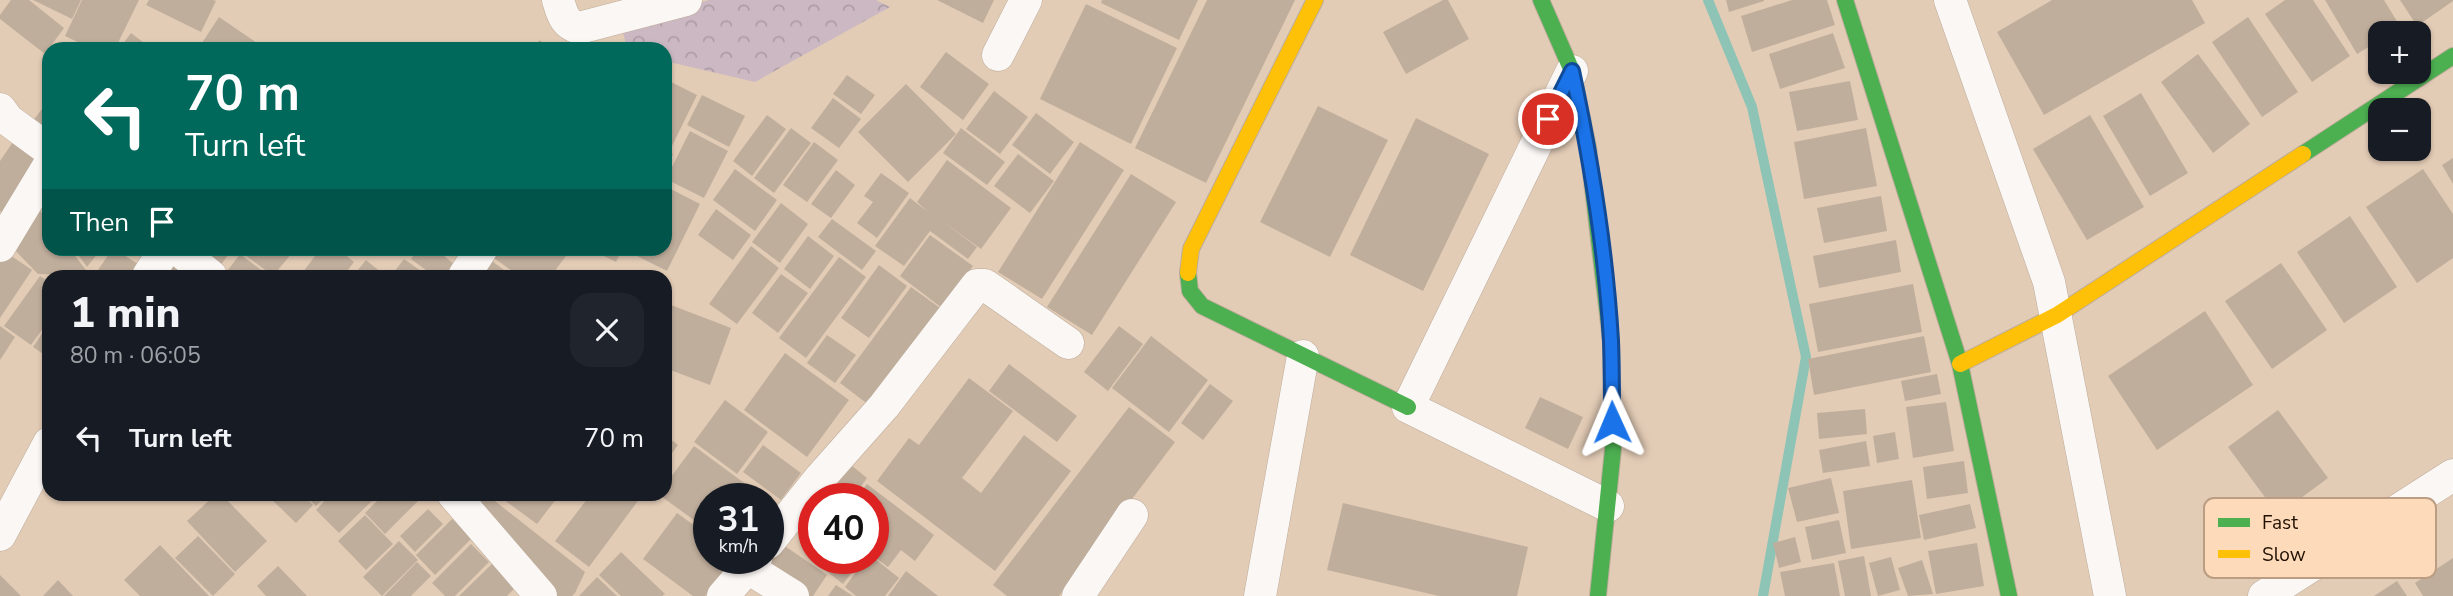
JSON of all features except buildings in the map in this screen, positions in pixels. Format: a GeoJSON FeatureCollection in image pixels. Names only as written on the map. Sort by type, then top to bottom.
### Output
{"type":"FeatureCollection","features":[{"type":"Feature","properties":{"kind":"street"},"geometry":{"type":"LineString","coordinates":[[558,0],[566,21],[579,28],[686,0]]}},
{"type":"Feature","properties":{"kind":"street"},"geometry":{"type":"LineString","coordinates":[[998,55],[1026,0]]}},
{"type":"Feature","properties":{"kind":"street"},"geometry":{"type":"LineString","coordinates":[[1315,0],[1191,250],[1188,269],[1190,291],[1202,306],[1608,506]]}},
{"type":"Feature","properties":{"kind":"street"},"geometry":{"type":"LineString","coordinates":[[1541,0],[1572,71],[1590,160],[1611,341],[1613,449],[1598,596]]}},
{"type":"Feature","properties":{"kind":"street"},"geometry":{"type":"LineString","coordinates":[[1845,0],[1960,364],[2009,596]]}},
{"type":"Feature","properties":{"kind":"street"},"geometry":{"type":"LineString","coordinates":[[1950,0],[2049,282],[2110,596]]}},
{"type":"Feature","properties":{"kind":"street"},"geometry":{"type":"LineString","coordinates":[[1960,364],[2057,315],[2453,56]]}},
{"type":"Feature","properties":{"kind":"street"},"geometry":{"type":"LineString","coordinates":[[1408,407],[1572,71]]}},
{"type":"Feature","properties":{"kind":"street"},"geometry":{"type":"LineString","coordinates":[[0,108],[8,120],[42,145]]}},
{"type":"Feature","properties":{"kind":"street"},"geometry":{"type":"LineString","coordinates":[[0,246],[42,177]]}},
{"type":"Feature","properties":{"kind":"street"},"geometry":{"type":"LineString","coordinates":[[186,256],[204,270]]}},
{"type":"Feature","properties":{"kind":"street"},"geometry":{"type":"LineString","coordinates":[[784,523],[884,406],[977,285],[985,285],[1068,343]]}},
{"type":"Feature","properties":{"kind":"street"},"geometry":{"type":"LineString","coordinates":[[1260,596],[1303,356]]}},
{"type":"Feature","properties":{"kind":"street"},"geometry":{"type":"LineString","coordinates":[[0,535],[42,456]]}},
{"type":"Feature","properties":{"kind":"street"},"geometry":{"type":"LineString","coordinates":[[2417,498],[2453,475]]}},
{"type":"Feature","properties":{"kind":"street"},"geometry":{"type":"LineString","coordinates":[[459,501],[541,596]]}},
{"type":"Feature","properties":{"kind":"street"},"geometry":{"type":"LineString","coordinates":[[1078,596],[1132,515]]}},
{"type":"Feature","properties":{"kind":"street"},"geometry":{"type":"LineString","coordinates":[[723,596],[742,574]]}},
{"type":"Feature","properties":{"kind":"street"},"geometry":{"type":"LineString","coordinates":[[766,574],[793,596]]}},
{"type":"Feature","properties":{"kind":"street"},"geometry":{"type":"LineString","coordinates":[[2264,596],[2292,578]]}},
{"type":"Feature","properties":{"kind":"green space"},"geometry":{"type":"Polygon","coordinates":[[[709,0],[876,0],[890,7],[755,82],[672,63],[672,42],[625,42],[622,28],[709,0]]]}},
{"type":"Feature","properties":{"kind":"waterway"},"geometry":{"type":"LineString","coordinates":[[1708,0],[1752,107],[1806,357],[1763,596]]}},
{"type":"Feature","properties":{"kind":"traffic: fast"},"geometry":{"type":"LineString","coordinates":[[1541,0],[1572,71],[1588,147],[1611,341],[1613,449],[1598,596]]}},
{"type":"Feature","properties":{"kind":"traffic: fast"},"geometry":{"type":"LineString","coordinates":[[1845,0],[1960,364],[2009,596]]}},
{"type":"Feature","properties":{"kind":"traffic: fast"},"geometry":{"type":"LineString","coordinates":[[2303,154],[2453,56]]}},
{"type":"Feature","properties":{"kind":"traffic: fast"},"geometry":{"type":"LineString","coordinates":[[1188,273],[1190,291],[1202,306],[1408,407]]}},
{"type":"Feature","properties":{"kind":"traffic: slow"},"geometry":{"type":"LineString","coordinates":[[1188,273],[1191,249],[1315,0]]}},
{"type":"Feature","properties":{"kind":"traffic: slow"},"geometry":{"type":"LineString","coordinates":[[1960,364],[2057,315],[2303,154]]}},
{"type":"Feature","properties":{"kind":"route"},"geometry":{"type":"LineString","coordinates":[[1548,119],[1572,71],[1588,147],[1600,235],[1611,341],[1612,422]]}}]}
